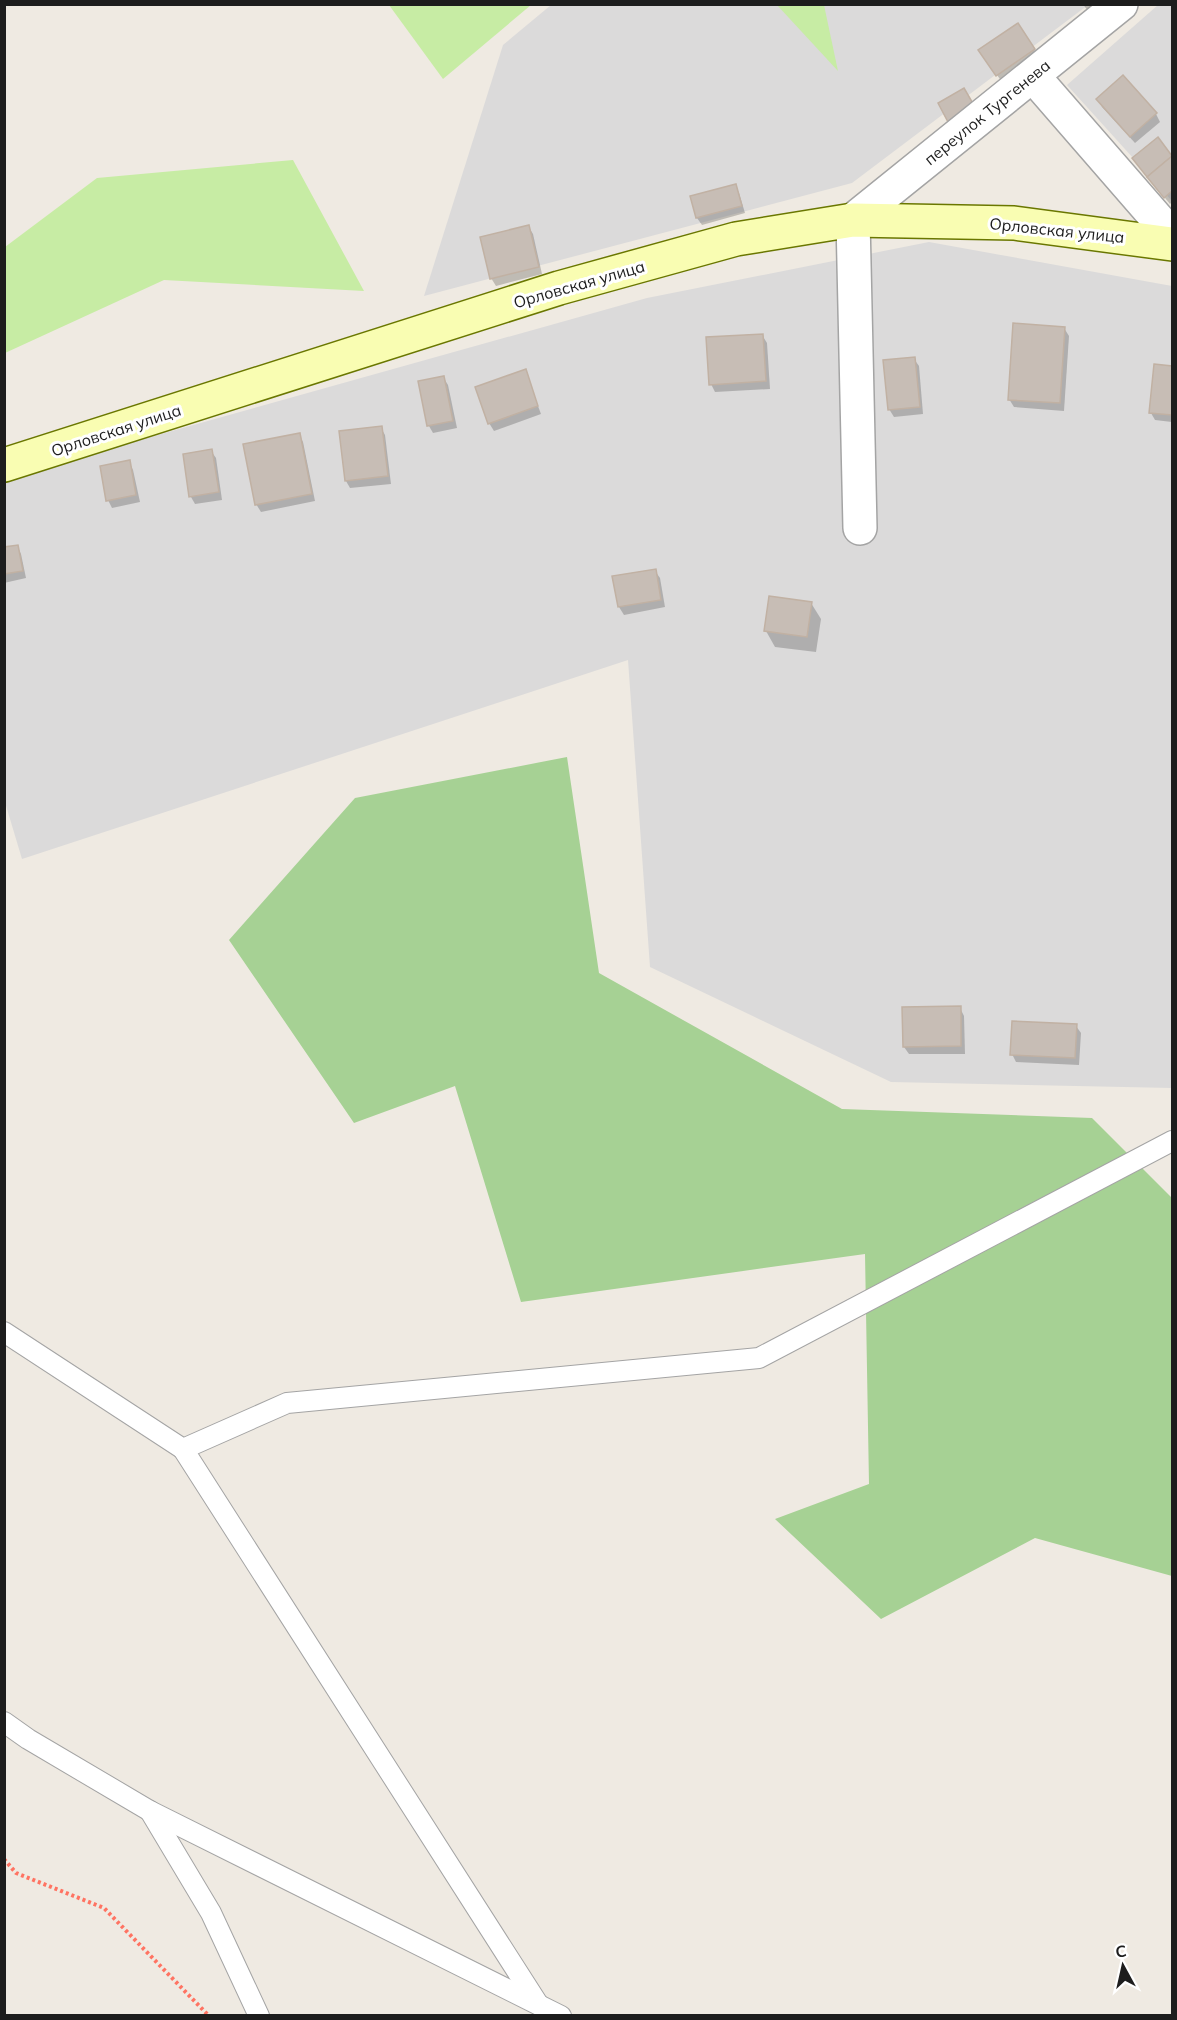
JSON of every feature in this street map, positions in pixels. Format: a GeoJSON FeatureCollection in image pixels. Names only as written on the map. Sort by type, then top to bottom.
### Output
{"type":"FeatureCollection","features":[{"type":"Feature","properties":{"kind":"main road","name":"Орловская улица"},"geometry":{"type":"LineString","coordinates":[[4,465],[559,288],[736,239],[853,220],[1014,223],[1173,244]]}},
{"type":"Feature","properties":{"kind":"street","name":"переулок Тургенева"},"geometry":{"type":"LineString","coordinates":[[853,220],[1121,4]]}},
{"type":"Feature","properties":{"kind":"street"},"geometry":{"type":"LineString","coordinates":[[1033,76],[1173,236]]}},
{"type":"Feature","properties":{"kind":"street"},"geometry":{"type":"LineString","coordinates":[[853,220],[860,528]]}},
{"type":"Feature","properties":{"kind":"lane"},"geometry":{"type":"LineString","coordinates":[[183,1449],[287,1403],[759,1358],[1173,1141]]}},
{"type":"Feature","properties":{"kind":"lane"},"geometry":{"type":"LineString","coordinates":[[4,1332],[183,1449],[538,2004]]}},
{"type":"Feature","properties":{"kind":"lane"},"geometry":{"type":"LineString","coordinates":[[4,1722],[28,1739],[150,1811],[561,2016]]}},
{"type":"Feature","properties":{"kind":"lane"},"geometry":{"type":"LineString","coordinates":[[150,1811],[211,1912],[259,2016]]}},
{"type":"Feature","properties":{"kind":"path"},"geometry":{"type":"LineString","coordinates":[[4,1859],[16,1873],[104,1908],[209,2016]]}},
{"type":"Feature","properties":{"kind":"shaded area"},"geometry":{"type":"Polygon","coordinates":[[[551,5],[1088,5],[852,183],[424,296],[503,45],[551,5]]]}},
{"type":"Feature","properties":{"kind":"shaded area"},"geometry":{"type":"Polygon","coordinates":[[[1158,5],[1172,5],[1172,201],[1067,85],[1158,5]]]}},
{"type":"Feature","properties":{"kind":"shaded area"},"geometry":{"type":"Polygon","coordinates":[[[929,242],[1172,286],[1172,1088],[891,1082],[650,967],[628,660],[22,859],[4,799],[4,478],[647,298],[929,242]]]}},
{"type":"Feature","properties":{"kind":"green space"},"geometry":{"type":"Polygon","coordinates":[[[389,5],[531,5],[443,79],[389,5]]]}},
{"type":"Feature","properties":{"kind":"green space"},"geometry":{"type":"Polygon","coordinates":[[[777,5],[824,5],[838,71],[777,5]]]}},
{"type":"Feature","properties":{"kind":"green space"},"geometry":{"type":"Polygon","coordinates":[[[293,160],[364,291],[164,280],[5,353],[5,247],[97,178],[293,160]]]}},
{"type":"Feature","properties":{"kind":"green space"},"geometry":{"type":"Polygon","coordinates":[[[567,757],[599,973],[842,1109],[1092,1118],[1172,1198],[1172,1576],[1035,1538],[881,1619],[775,1519],[869,1484],[865,1254],[521,1302],[455,1086],[354,1123],[229,940],[355,798],[567,757]]]}},
{"type":"Feature","properties":{"kind":"building"},"geometry":{"type":"Polygon","coordinates":[[[1018,23],[1035,49],[996,76],[978,50],[1018,23]]]}},
{"type":"Feature","properties":{"kind":"building"},"geometry":{"type":"Polygon","coordinates":[[[1123,75],[1157,113],[1130,137],[1096,99],[1123,75]]]}},
{"type":"Feature","properties":{"kind":"building"},"geometry":{"type":"Polygon","coordinates":[[[964,88],[975,107],[948,122],[938,103],[964,88]]]}},
{"type":"Feature","properties":{"kind":"building"},"geometry":{"type":"Polygon","coordinates":[[[1158,137],[1172,156],[1147,177],[1132,158],[1158,137]]]}},
{"type":"Feature","properties":{"kind":"building"},"geometry":{"type":"Polygon","coordinates":[[[1172,156],[1172,191],[1164,198],[1147,177],[1172,156]]]}},
{"type":"Feature","properties":{"kind":"building"},"geometry":{"type":"Polygon","coordinates":[[[736,184],[742,206],[696,218],[690,196],[736,184]]]}},
{"type":"Feature","properties":{"kind":"building"},"geometry":{"type":"Polygon","coordinates":[[[529,225],[539,267],[490,279],[480,237],[529,225]]]}},
{"type":"Feature","properties":{"kind":"building"},"geometry":{"type":"Polygon","coordinates":[[[1013,323],[1065,327],[1060,403],[1008,400],[1013,323]]]}},
{"type":"Feature","properties":{"kind":"building"},"geometry":{"type":"Polygon","coordinates":[[[763,334],[766,381],[709,385],[706,337],[763,334]]]}},
{"type":"Feature","properties":{"kind":"building"},"geometry":{"type":"Polygon","coordinates":[[[915,357],[920,407],[888,410],[883,360],[915,357]]]}},
{"type":"Feature","properties":{"kind":"building"},"geometry":{"type":"Polygon","coordinates":[[[1154,364],[1172,366],[1172,415],[1149,413],[1154,364]]]}},
{"type":"Feature","properties":{"kind":"building"},"geometry":{"type":"Polygon","coordinates":[[[526,369],[538,406],[488,424],[475,387],[526,369]]]}},
{"type":"Feature","properties":{"kind":"building"},"geometry":{"type":"Polygon","coordinates":[[[444,376],[453,421],[427,426],[418,381],[444,376]]]}},
{"type":"Feature","properties":{"kind":"building"},"geometry":{"type":"Polygon","coordinates":[[[382,426],[388,476],[345,481],[339,431],[382,426]]]}},
{"type":"Feature","properties":{"kind":"building"},"geometry":{"type":"Polygon","coordinates":[[[300,433],[312,494],[255,505],[243,444],[300,433]]]}},
{"type":"Feature","properties":{"kind":"building"},"geometry":{"type":"Polygon","coordinates":[[[212,449],[219,492],[189,497],[183,454],[212,449]]]}},
{"type":"Feature","properties":{"kind":"building"},"geometry":{"type":"Polygon","coordinates":[[[130,460],[136,495],[106,501],[100,466],[130,460]]]}},
{"type":"Feature","properties":{"kind":"building"},"geometry":{"type":"Polygon","coordinates":[[[18,545],[23,571],[4,574],[4,547],[18,545]]]}},
{"type":"Feature","properties":{"kind":"building"},"geometry":{"type":"Polygon","coordinates":[[[656,569],[661,600],[618,607],[612,576],[656,569]]]}},
{"type":"Feature","properties":{"kind":"building"},"geometry":{"type":"Polygon","coordinates":[[[769,596],[812,602],[807,637],[764,631],[769,596]]]}},
{"type":"Feature","properties":{"kind":"building"},"geometry":{"type":"Polygon","coordinates":[[[961,1006],[961,1046],[903,1047],[902,1007],[961,1006]]]}},
{"type":"Feature","properties":{"kind":"building"},"geometry":{"type":"Polygon","coordinates":[[[1012,1021],[1077,1024],[1075,1058],[1010,1055],[1012,1021]]]}}]}
